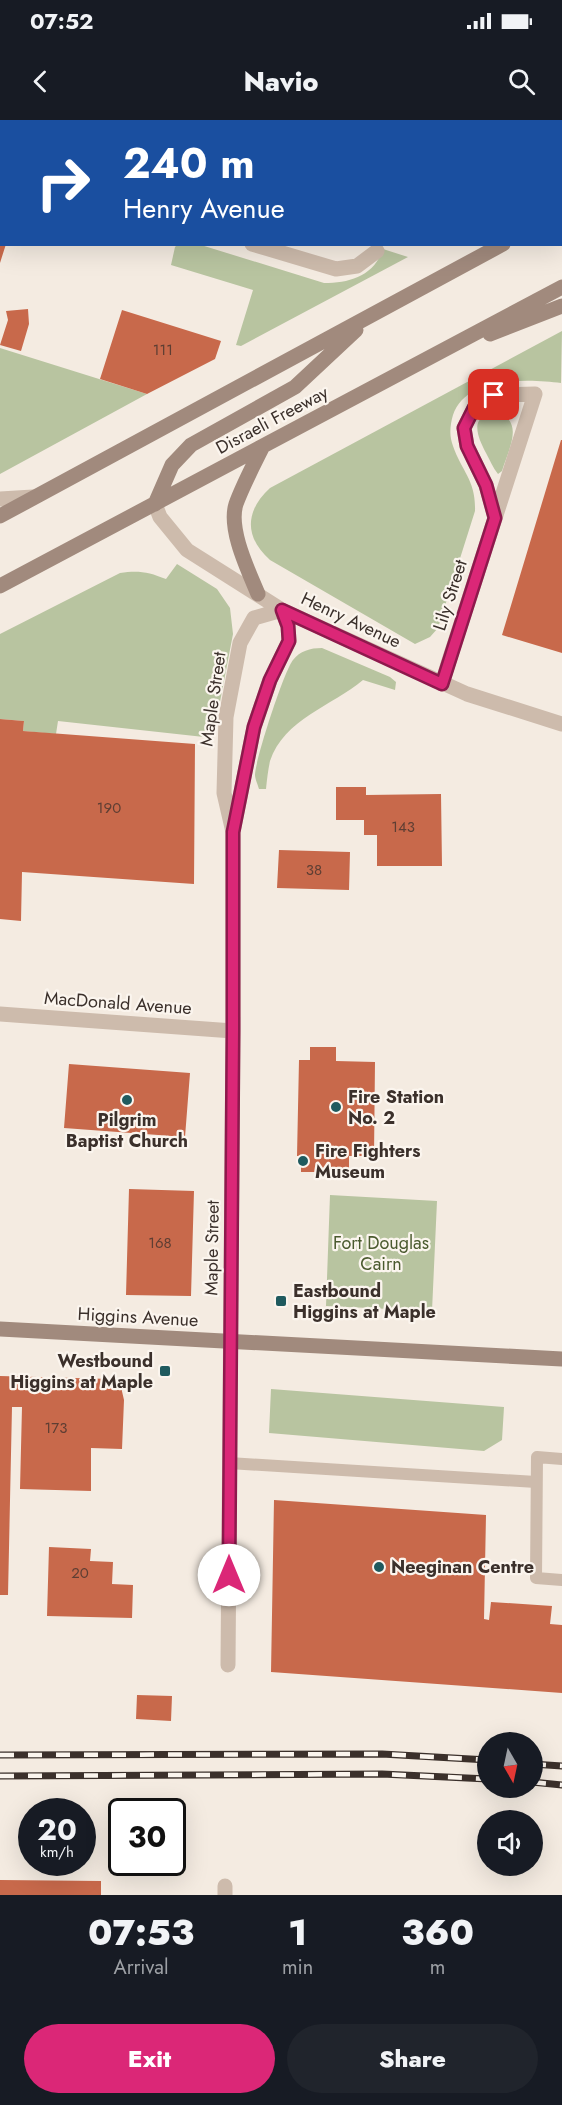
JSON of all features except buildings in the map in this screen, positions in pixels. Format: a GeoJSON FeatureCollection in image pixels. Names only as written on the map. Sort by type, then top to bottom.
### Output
{"type":"FeatureCollection","features":[{"type":"Feature","properties":{"kind":"main road"},"geometry":{"type":"LineString","coordinates":[[0,516],[499,246]]}},
{"type":"Feature","properties":{"kind":"main road"},"geometry":{"type":"LineString","coordinates":[[556,289],[562,278]]}},
{"type":"Feature","properties":{"kind":"main road","name":"Disraeli Freeway"},"geometry":{"type":"LineString","coordinates":[[0,586],[556,289]]}},
{"type":"Feature","properties":{"kind":"main road"},"geometry":{"type":"LineString","coordinates":[[426,359],[562,306]]}},
{"type":"Feature","properties":{"kind":"main road"},"geometry":{"type":"LineString","coordinates":[[156,504],[172,465],[191,445],[295,387],[372,316]]}},
{"type":"Feature","properties":{"kind":"main road"},"geometry":{"type":"LineString","coordinates":[[258,594],[242,554],[236,530],[235,506],[262,448]]}},
{"type":"Feature","properties":{"kind":"main road","name":"Higgins Avenue"},"geometry":{"type":"LineString","coordinates":[[0,1329],[562,1359]]}},
{"type":"Feature","properties":{"kind":"street"},"geometry":{"type":"LineString","coordinates":[[259,246],[336,269],[357,266],[377,248]]}},
{"type":"Feature","properties":{"kind":"street","name":"Lily Street"},"geometry":{"type":"LineString","coordinates":[[442,684],[535,394],[494,395],[474,408],[464,428],[467,446],[486,485],[495,518]]}},
{"type":"Feature","properties":{"kind":"street"},"geometry":{"type":"LineString","coordinates":[[0,499],[33,497]]}},
{"type":"Feature","properties":{"kind":"street","name":"Henry Avenue"},"geometry":{"type":"LineString","coordinates":[[156,504],[160,517],[187,550],[282,610],[442,684],[562,724]]}},
{"type":"Feature","properties":{"kind":"street","name":"Maple Street"},"geometry":{"type":"LineString","coordinates":[[228,1665],[233,832],[254,727],[270,680],[289,641],[288,626],[282,610],[254,618],[240,643],[226,717],[224,743],[224,793],[233,832]]}},
{"type":"Feature","properties":{"kind":"street","name":"MacDonald Avenue"},"geometry":{"type":"LineString","coordinates":[[0,1014],[233,1031]]}},
{"type":"Feature","properties":{"kind":"lane"},"geometry":{"type":"LineString","coordinates":[[562,1459],[537,1457],[536,1482],[536,1578],[562,1580]]}},
{"type":"Feature","properties":{"kind":"lane"},"geometry":{"type":"LineString","coordinates":[[229,1464],[536,1482]]}},
{"type":"Feature","properties":{"kind":"green space"},"geometry":{"type":"Polygon","coordinates":[[[204,246],[324,283],[352,279],[367,272],[374,266],[383,249],[408,257],[241,346],[236,345],[253,290],[171,265],[175,247],[204,246]]]}},
{"type":"Feature","properties":{"kind":"green space"},"geometry":{"type":"Polygon","coordinates":[[[562,331],[561,383],[516,381],[484,387],[471,393],[460,402],[453,415],[450,430],[452,442],[471,484],[475,511],[438,628],[430,637],[415,644],[270,560],[262,551],[252,533],[252,515],[270,488],[562,331]]]}},
{"type":"Feature","properties":{"kind":"green space"},"geometry":{"type":"Polygon","coordinates":[[[0,348],[147,394],[0,474],[0,348]]]}},
{"type":"Feature","properties":{"kind":"green space"},"geometry":{"type":"Polygon","coordinates":[[[498,412],[511,423],[513,430],[508,454],[502,471],[498,474],[482,446],[477,426],[482,417],[498,412]]]}},
{"type":"Feature","properties":{"kind":"green space"},"geometry":{"type":"Polygon","coordinates":[[[177,564],[217,589],[230,608],[233,634],[213,738],[58,721],[56,734],[23,731],[24,721],[0,719],[0,634],[120,573],[143,572],[166,579],[177,564]]]}},
{"type":"Feature","properties":{"kind":"green space"},"geometry":{"type":"Polygon","coordinates":[[[322,648],[390,677],[396,682],[395,690],[363,680],[310,714],[286,734],[277,747],[270,761],[266,789],[259,789],[255,777],[256,766],[283,681],[296,657],[309,649],[322,648]]]}},
{"type":"Feature","properties":{"kind":"green space","name":"Fort Douglas Cairn"},"geometry":{"type":"Polygon","coordinates":[[[330,1195],[437,1201],[432,1311],[326,1306],[330,1195]]]}},
{"type":"Feature","properties":{"kind":"green space"},"geometry":{"type":"Polygon","coordinates":[[[271,1389],[504,1407],[502,1440],[484,1451],[269,1433],[271,1389]]]}},
{"type":"Feature","properties":{"kind":"railway"},"geometry":{"type":"LineString","coordinates":[[0,1755],[382,1754],[477,1759]]}},
{"type":"Feature","properties":{"kind":"railway"},"geometry":{"type":"LineString","coordinates":[[543,1765],[562,1766]]}},
{"type":"Feature","properties":{"kind":"railway"},"geometry":{"type":"LineString","coordinates":[[0,1776],[382,1774],[477,1778]]}},
{"type":"Feature","properties":{"kind":"railway"},"geometry":{"type":"LineString","coordinates":[[543,1783],[562,1785]]}},
{"type":"Feature","properties":{"kind":"place","name":"Pilgrim Baptist Church"},"geometry":{"type":"Point","coordinates":[127,1100]}},
{"type":"Feature","properties":{"kind":"place","name":"Fire Station No. 2"},"geometry":{"type":"Point","coordinates":[336,1107]}},
{"type":"Feature","properties":{"kind":"place","name":"Fire Fighters Museum"},"geometry":{"type":"Point","coordinates":[303,1161]}},
{"type":"Feature","properties":{"kind":"place","name":"Eastbound Higgins at Maple"},"geometry":{"type":"Point","coordinates":[281,1301]}},
{"type":"Feature","properties":{"kind":"place","name":"Westbound Higgins at Maple"},"geometry":{"type":"Point","coordinates":[165,1371]}},
{"type":"Feature","properties":{"kind":"place","name":"Neeginan Centre"},"geometry":{"type":"Point","coordinates":[379,1567]}},
{"type":"Feature","properties":{"kind":"route"},"geometry":{"type":"LineString","coordinates":[[229,1575],[233,832],[254,727],[270,680],[289,641],[288,626],[282,610],[442,684],[495,518],[486,485],[467,446],[464,428],[474,408],[494,395]]}}]}
